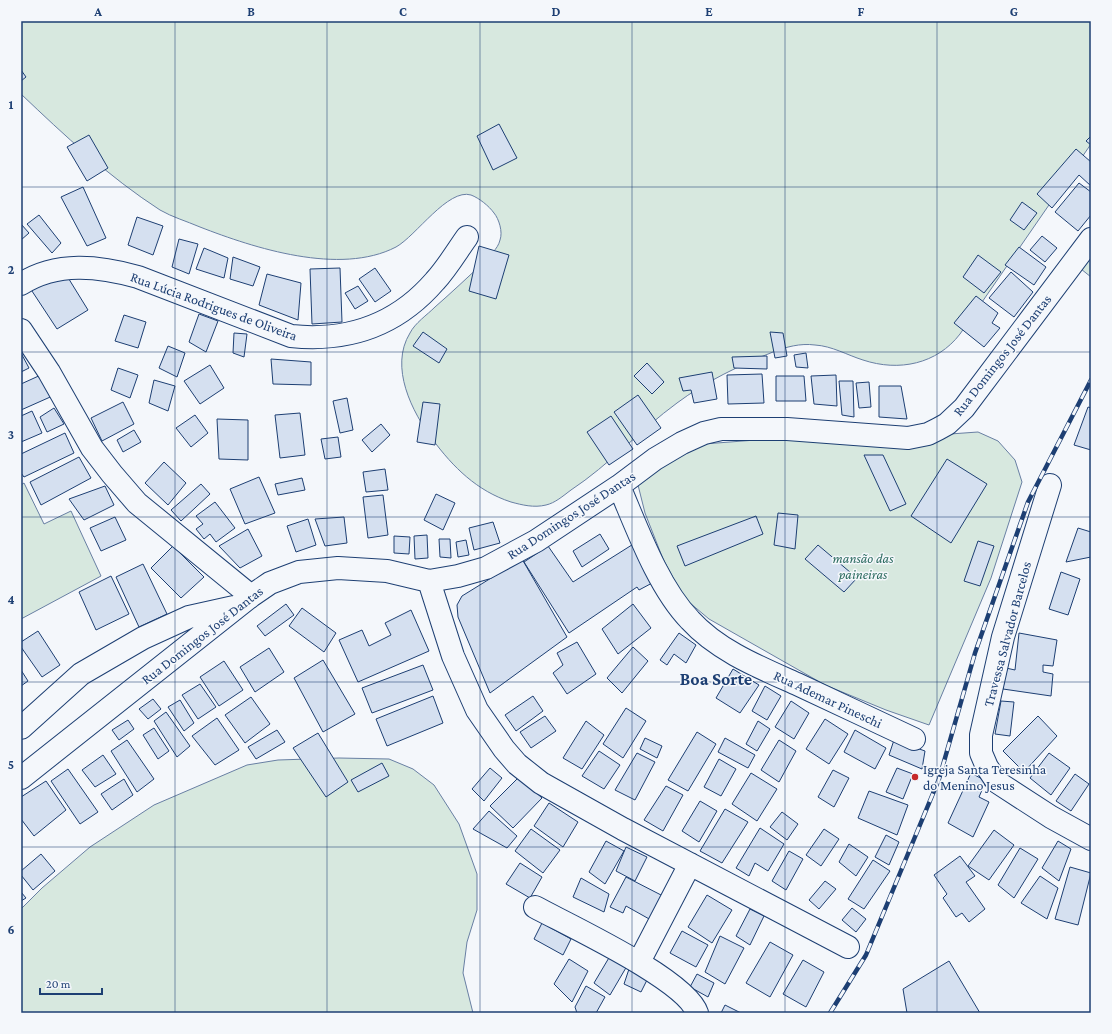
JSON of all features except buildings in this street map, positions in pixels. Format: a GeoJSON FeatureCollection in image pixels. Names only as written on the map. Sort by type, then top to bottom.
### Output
{"type":"FeatureCollection","features":[{"type":"Feature","properties":{"kind":"street","name":"Rua Lúcia Rodrigues de Oliveira"},"geometry":{"type":"LineString","coordinates":[[21,284],[32,277],[54,270],[79,267],[112,270],[138,277],[291,336],[314,339],[363,331],[381,324],[407,309],[435,281],[467,237]]}},
{"type":"Feature","properties":{"kind":"street","name":"Rua Domingos José Dantas"},"geometry":{"type":"LineString","coordinates":[[21,778],[270,582],[299,572],[338,568],[387,571],[429,581],[458,576],[486,568],[536,541],[619,486],[654,459],[704,432],[721,429],[786,429],[898,438],[917,437],[938,429],[947,424],[964,408],[1091,239]]}},
{"type":"Feature","properties":{"kind":"street"},"geometry":{"type":"LineString","coordinates":[[21,330],[49,372],[92,448],[112,474],[137,503],[244,601]]}},
{"type":"Feature","properties":{"kind":"street","name":"Travessa Salvador Barcelos"},"geometry":{"type":"LineString","coordinates":[[1050,485],[1003,638],[981,735],[981,753],[987,768],[997,782],[1039,810],[1091,839]]}},
{"type":"Feature","properties":{"kind":"street","name":"Rua Ademar Pineschi"},"geometry":{"type":"LineString","coordinates":[[619,486],[662,579],[675,603],[690,621],[725,648],[771,672],[914,739]]}},
{"type":"Feature","properties":{"kind":"street"},"geometry":{"type":"LineString","coordinates":[[429,581],[453,656],[477,710],[504,749],[517,764],[541,783],[623,829],[848,947]]}},
{"type":"Feature","properties":{"kind":"street"},"geometry":{"type":"LineString","coordinates":[[21,728],[82,674],[143,638],[189,617],[244,601]]}},
{"type":"Feature","properties":{"kind":"street"},"geometry":{"type":"LineString","coordinates":[[640,962],[690,864]]}},
{"type":"Feature","properties":{"kind":"street"},"geometry":{"type":"LineString","coordinates":[[535,907],[640,962],[688,998],[697,1013]]}},
{"type":"Feature","properties":{"kind":"green space"},"geometry":{"type":"Polygon","coordinates":[[[21,21],[1091,21],[1091,144],[960,334],[951,344],[940,352],[929,359],[916,363],[890,365],[877,364],[833,349],[815,345],[793,346],[773,352],[723,374],[688,395],[663,413],[598,470],[553,503],[528,506],[511,502],[487,491],[467,477],[449,460],[425,429],[411,403],[403,374],[402,360],[404,346],[412,329],[483,263],[499,243],[501,233],[499,222],[489,208],[474,196],[462,195],[442,205],[396,247],[374,255],[349,259],[324,259],[297,256],[271,250],[222,235],[179,219],[160,210],[105,170],[70,140],[21,94],[21,21]]]}},
{"type":"Feature","properties":{"kind":"green space"},"geometry":{"type":"Polygon","coordinates":[[[1091,256],[1091,277],[1081,269],[1091,256]]]}},
{"type":"Feature","properties":{"kind":"green space","name":"mansão das paineiras"},"geometry":{"type":"Polygon","coordinates":[[[978,432],[998,441],[1015,460],[1022,482],[991,578],[929,725],[886,710],[825,685],[709,619],[684,598],[663,559],[645,513],[638,485],[660,463],[691,445],[769,439],[905,446],[950,434],[978,432]]]}},
{"type":"Feature","properties":{"kind":"green space"},"geometry":{"type":"Polygon","coordinates":[[[24,483],[44,524],[71,511],[101,576],[21,619],[21,485],[24,483]]]}},
{"type":"Feature","properties":{"kind":"green space"},"geometry":{"type":"Polygon","coordinates":[[[339,758],[389,759],[413,769],[434,785],[459,824],[477,874],[477,910],[467,942],[463,973],[473,1013],[21,1013],[21,909],[42,888],[90,847],[154,805],[247,765],[278,760],[339,758]]]}},
{"type":"Feature","properties":{"kind":"railway"},"geometry":{"type":"LineString","coordinates":[[830,1013],[866,955],[939,779],[975,653],[1028,502],[1091,380]]}},
{"type":"Feature","properties":{"kind":"place","name":"Igreja Santa Teresinha do Menino Jesus"},"geometry":{"type":"Point","coordinates":[915,777]}},
{"type":"Feature","properties":{"kind":"district","name":"Boa Sorte"},"geometry":{"type":"Point","coordinates":[716,679]}}]}
